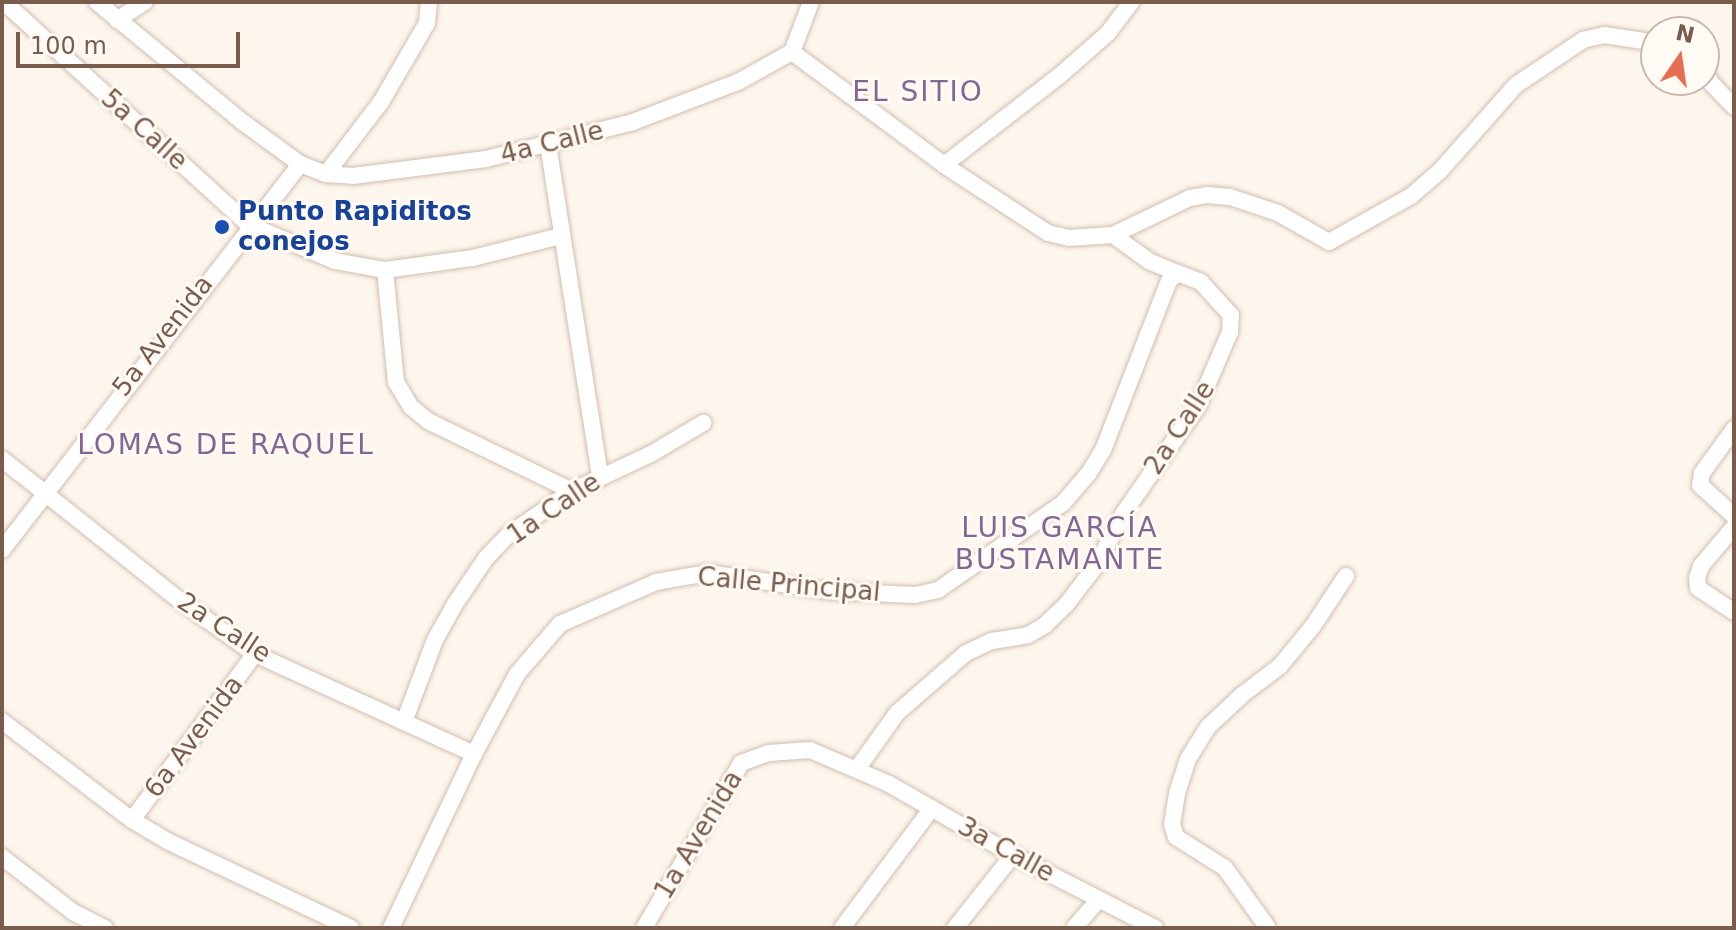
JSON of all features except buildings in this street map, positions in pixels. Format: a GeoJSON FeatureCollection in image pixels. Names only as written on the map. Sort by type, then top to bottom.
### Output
{"type":"FeatureCollection","features":[{"type":"Feature","properties":{"kind":"street","name":"5a Calle"},"geometry":{"type":"LineString","coordinates":[[4,2],[249,225]]}},
{"type":"Feature","properties":{"kind":"street"},"geometry":{"type":"LineString","coordinates":[[97,2],[117,20],[145,2]]}},
{"type":"Feature","properties":{"kind":"street"},"geometry":{"type":"LineString","coordinates":[[326,174],[381,102],[427,23],[429,2]]}},
{"type":"Feature","properties":{"kind":"street"},"geometry":{"type":"LineString","coordinates":[[944,165],[1058,77],[1108,33],[1131,2]]}},
{"type":"Feature","properties":{"kind":"street"},"geometry":{"type":"LineString","coordinates":[[807,6],[792,52],[944,165],[1048,233],[1069,238],[1113,235],[1190,198],[1207,195],[1230,197],[1278,213],[1329,242],[1411,196],[1439,172],[1516,85],[1583,40],[1604,35],[1640,41]]}},
{"type":"Feature","properties":{"kind":"street","name":"4a Calle"},"geometry":{"type":"LineString","coordinates":[[117,20],[300,164],[326,174],[353,176],[486,159],[633,122],[700,98],[792,52]]}},
{"type":"Feature","properties":{"kind":"street"},"geometry":{"type":"LineString","coordinates":[[1720,92],[1734,107]]}},
{"type":"Feature","properties":{"kind":"street"},"geometry":{"type":"LineString","coordinates":[[548,144],[600,476]]}},
{"type":"Feature","properties":{"kind":"street","name":"5a Avenida"},"geometry":{"type":"LineString","coordinates":[[2,550],[249,225],[300,164]]}},
{"type":"Feature","properties":{"kind":"street"},"geometry":{"type":"LineString","coordinates":[[249,225],[335,261],[385,270],[473,258],[560,236]]}},
{"type":"Feature","properties":{"kind":"street"},"geometry":{"type":"LineString","coordinates":[[1113,235],[1149,261],[1177,273]]}},
{"type":"Feature","properties":{"kind":"street"},"geometry":{"type":"LineString","coordinates":[[385,270],[396,382],[411,407],[428,421],[572,491]]}},
{"type":"Feature","properties":{"kind":"street","name":"2a Calle"},"geometry":{"type":"LineString","coordinates":[[857,769],[897,713],[966,653],[992,641],[1028,635],[1045,625],[1066,605],[1098,563],[1123,514],[1198,406],[1230,332],[1231,315],[1201,282],[1177,273]]}},
{"type":"Feature","properties":{"kind":"street","name":"Calle Principal"},"geometry":{"type":"LineString","coordinates":[[391,928],[474,754],[517,674],[560,624],[656,582],[708,573],[828,591],[915,595],[938,590],[1063,503],[1089,473],[1103,450],[1169,281],[1177,273]]}},
{"type":"Feature","properties":{"kind":"street","name":"1a Calle"},"geometry":{"type":"LineString","coordinates":[[404,722],[435,640],[486,558],[529,518],[572,491],[651,454],[703,423]]}},
{"type":"Feature","properties":{"kind":"street"},"geometry":{"type":"LineString","coordinates":[[1734,429],[1702,473],[1700,485],[1734,516]]}},
{"type":"Feature","properties":{"kind":"street","name":"2a Calle"},"geometry":{"type":"LineString","coordinates":[[2,459],[182,602],[255,654],[474,754]]}},
{"type":"Feature","properties":{"kind":"street"},"geometry":{"type":"LineString","coordinates":[[1734,527],[1701,566],[1697,578],[1698,588],[1734,612]]}},
{"type":"Feature","properties":{"kind":"street"},"geometry":{"type":"LineString","coordinates":[[1268,928],[1225,868],[1176,837],[1172,825],[1177,793],[1188,759],[1209,726],[1280,666],[1313,626],[1346,576]]}},
{"type":"Feature","properties":{"kind":"street","name":"6a Avenida"},"geometry":{"type":"LineString","coordinates":[[132,820],[255,654]]}},
{"type":"Feature","properties":{"kind":"street"},"geometry":{"type":"LineString","coordinates":[[2,721],[132,820],[169,842],[351,928]]}},
{"type":"Feature","properties":{"kind":"street","name":"1a Avenida"},"geometry":{"type":"LineString","coordinates":[[644,928],[741,763],[769,753],[810,750],[857,769]]}},
{"type":"Feature","properties":{"kind":"street","name":"3a Calle"},"geometry":{"type":"LineString","coordinates":[[857,769],[1013,855],[1155,928]]}},
{"type":"Feature","properties":{"kind":"street"},"geometry":{"type":"LineString","coordinates":[[842,928],[932,808]]}},
{"type":"Feature","properties":{"kind":"street"},"geometry":{"type":"LineString","coordinates":[[955,928],[1013,855]]}},
{"type":"Feature","properties":{"kind":"street"},"geometry":{"type":"LineString","coordinates":[[2,857],[73,912],[105,928]]}},
{"type":"Feature","properties":{"kind":"street"},"geometry":{"type":"LineString","coordinates":[[1074,928],[1098,900]]}},
{"type":"Feature","properties":{"kind":"place","name":"Punto Rapiditos conejos"},"geometry":{"type":"Point","coordinates":[222,227]}},
{"type":"Feature","properties":{"kind":"district","name":"EL SITIO"},"geometry":{"type":"Point","coordinates":[918,92]}},
{"type":"Feature","properties":{"kind":"district","name":"LOMAS DE RAQUEL"},"geometry":{"type":"Point","coordinates":[226,445]}},
{"type":"Feature","properties":{"kind":"district","name":"LUIS GARCÍA BUSTAMANTE"},"geometry":{"type":"Point","coordinates":[1060,544]}}]}
